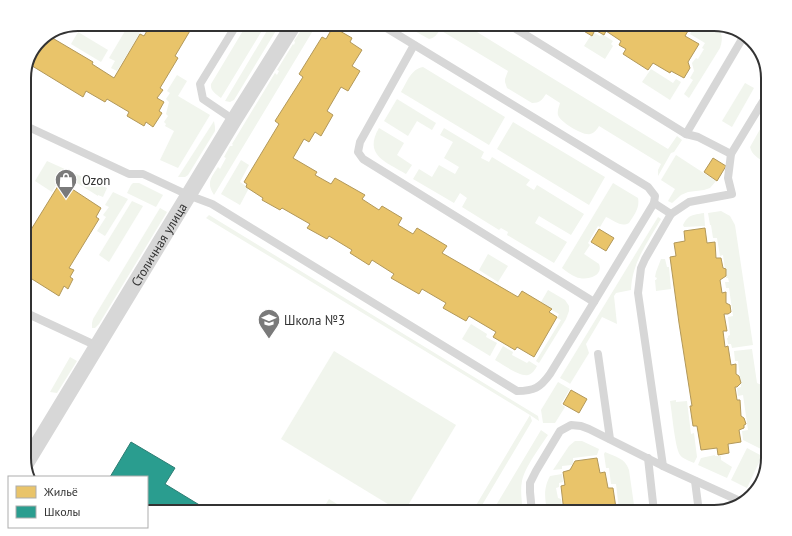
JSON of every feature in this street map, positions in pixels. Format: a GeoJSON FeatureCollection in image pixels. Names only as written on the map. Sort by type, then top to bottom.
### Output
{"type":"FeatureCollection","features":[{"type":"Feature","properties":{"kind":"street","name":"Столичная улица"},"geometry":{"type":"LineString","coordinates":[[31,455],[188,195],[290,31]]}},
{"type":"Feature","properties":{"kind":"lane"},"geometry":{"type":"LineString","coordinates":[[232,31],[200,84],[203,99],[234,120]]}},
{"type":"Feature","properties":{"kind":"lane"},"geometry":{"type":"LineString","coordinates":[[31,128],[129,174],[143,174],[188,195],[212,204],[517,391],[532,390],[544,383],[550,374],[654,203],[655,196],[648,187],[391,31]]}},
{"type":"Feature","properties":{"kind":"lane"},"geometry":{"type":"LineString","coordinates":[[519,31],[686,134],[698,137],[731,154]]}},
{"type":"Feature","properties":{"kind":"lane"},"geometry":{"type":"LineString","coordinates":[[686,134],[741,40]]}},
{"type":"Feature","properties":{"kind":"lane"},"geometry":{"type":"LineString","coordinates":[[414,45],[360,142],[358,152],[363,159],[594,302]]}},
{"type":"Feature","properties":{"kind":"lane"},"geometry":{"type":"LineString","coordinates":[[663,466],[638,293],[641,268],[671,214],[689,202],[732,194],[728,178],[731,154],[761,105]]}},
{"type":"Feature","properties":{"kind":"lane"},"geometry":{"type":"LineString","coordinates":[[654,203],[671,214]]}},
{"type":"Feature","properties":{"kind":"lane"},"geometry":{"type":"LineString","coordinates":[[31,315],[97,346]]}},
{"type":"Feature","properties":{"kind":"lane"},"geometry":{"type":"LineString","coordinates":[[598,354],[610,439]]}},
{"type":"Feature","properties":{"kind":"lane"},"geometry":{"type":"LineString","coordinates":[[531,505],[530,483],[560,431],[571,425],[581,426],[588,429],[663,466],[736,499]]}},
{"type":"Feature","properties":{"kind":"lane"},"geometry":{"type":"LineString","coordinates":[[648,458],[653,505]]}},
{"type":"Feature","properties":{"kind":"lane"},"geometry":{"type":"LineString","coordinates":[[695,481],[698,505]]}},
{"type":"Feature","properties":{"kind":"shaded area"},"geometry":{"type":"Polygon","coordinates":[[[125,31],[137,31],[140,33],[117,71],[111,68],[115,61],[109,58],[125,31]]]}},
{"type":"Feature","properties":{"kind":"shaded area"},"geometry":{"type":"Polygon","coordinates":[[[243,31],[262,31],[221,98],[212,90],[211,84],[243,31]]]}},
{"type":"Feature","properties":{"kind":"shaded area"},"geometry":{"type":"Polygon","coordinates":[[[267,31],[276,31],[234,100],[230,102],[225,101],[267,31]]]}},
{"type":"Feature","properties":{"kind":"shaded area"},"geometry":{"type":"Polygon","coordinates":[[[300,31],[313,31],[214,195],[210,187],[210,181],[218,167],[220,169],[230,146],[233,145],[232,144],[275,73],[277,75],[279,71],[277,70],[293,44],[294,45],[294,41],[300,31]]]}},
{"type":"Feature","properties":{"kind":"shaded area"},"geometry":{"type":"Polygon","coordinates":[[[415,31],[439,31],[434,37],[429,39],[415,31]]]}},
{"type":"Feature","properties":{"kind":"shaded area"},"geometry":{"type":"Polygon","coordinates":[[[442,31],[475,31],[668,149],[677,136],[682,140],[674,152],[671,153],[658,176],[658,170],[661,164],[599,126],[595,132],[590,134],[582,133],[572,128],[558,115],[560,103],[546,94],[540,101],[532,103],[507,88],[505,79],[508,71],[442,31]]]}},
{"type":"Feature","properties":{"kind":"shaded area"},"geometry":{"type":"Polygon","coordinates":[[[692,31],[720,31],[722,40],[720,48],[689,98],[684,94],[693,80],[690,78],[694,71],[692,63],[696,58],[698,59],[704,49],[702,48],[705,43],[690,34],[692,31]]]}},
{"type":"Feature","properties":{"kind":"shaded area"},"geometry":{"type":"Polygon","coordinates":[[[78,32],[108,50],[101,62],[71,44],[78,32]]]}},
{"type":"Feature","properties":{"kind":"shaded area"},"geometry":{"type":"Polygon","coordinates":[[[593,32],[600,36],[602,34],[613,41],[611,44],[613,46],[605,59],[584,46],[593,32]]]}},
{"type":"Feature","properties":{"kind":"shaded area"},"geometry":{"type":"Polygon","coordinates":[[[423,67],[505,117],[489,145],[401,92],[412,73],[423,67]]]}},
{"type":"Feature","properties":{"kind":"shaded area"},"geometry":{"type":"Polygon","coordinates":[[[651,69],[673,83],[676,79],[681,82],[670,100],[642,82],[651,69]]]}},
{"type":"Feature","properties":{"kind":"shaded area"},"geometry":{"type":"Polygon","coordinates":[[[177,75],[187,81],[178,96],[210,115],[178,168],[160,160],[174,131],[165,126],[166,124],[164,122],[168,116],[166,114],[169,102],[166,99],[170,93],[167,91],[177,75]]]}},
{"type":"Feature","properties":{"kind":"shaded area"},"geometry":{"type":"Polygon","coordinates":[[[745,83],[754,88],[732,127],[722,121],[745,83]]]}},
{"type":"Feature","properties":{"kind":"shaded area"},"geometry":{"type":"Polygon","coordinates":[[[397,99],[436,123],[432,130],[417,121],[408,136],[384,121],[397,99]]]}},
{"type":"Feature","properties":{"kind":"shaded area"},"geometry":{"type":"Polygon","coordinates":[[[214,121],[215,131],[188,175],[185,177],[178,177],[214,121]]]}},
{"type":"Feature","properties":{"kind":"shaded area"},"geometry":{"type":"Polygon","coordinates":[[[513,122],[605,177],[589,205],[497,149],[513,122]]]}},
{"type":"Feature","properties":{"kind":"shaded area"},"geometry":{"type":"Polygon","coordinates":[[[379,128],[404,143],[397,155],[412,165],[406,174],[384,161],[375,151],[375,137],[379,128]]]}},
{"type":"Feature","properties":{"kind":"shaded area"},"geometry":{"type":"Polygon","coordinates":[[[444,128],[484,152],[481,158],[489,162],[492,157],[530,180],[526,185],[534,190],[537,185],[584,214],[571,235],[539,216],[535,223],[567,242],[554,263],[507,235],[508,232],[501,228],[499,230],[462,207],[467,198],[460,193],[454,203],[413,179],[419,169],[432,177],[439,165],[455,174],[459,167],[444,158],[453,142],[440,135],[444,128]]]}},
{"type":"Feature","properties":{"kind":"shaded area"},"geometry":{"type":"Polygon","coordinates":[[[761,128],[761,160],[755,155],[750,147],[761,128]]]}},
{"type":"Feature","properties":{"kind":"shaded area"},"geometry":{"type":"Polygon","coordinates":[[[676,155],[716,181],[710,188],[688,192],[681,195],[672,203],[668,201],[675,189],[661,180],[676,155]]]}},
{"type":"Feature","properties":{"kind":"shaded area"},"geometry":{"type":"Polygon","coordinates":[[[241,160],[249,165],[240,182],[249,188],[240,205],[221,194],[241,160]]]}},
{"type":"Feature","properties":{"kind":"shaded area"},"geometry":{"type":"Polygon","coordinates":[[[47,161],[107,188],[103,197],[98,196],[74,181],[72,184],[58,182],[52,192],[35,181],[47,161]]]}},
{"type":"Feature","properties":{"kind":"shaded area"},"geometry":{"type":"Polygon","coordinates":[[[133,183],[139,183],[163,195],[156,207],[127,193],[133,183]]]}},
{"type":"Feature","properties":{"kind":"shaded area"},"geometry":{"type":"Polygon","coordinates":[[[613,183],[638,198],[635,214],[629,223],[623,225],[606,217],[600,227],[598,226],[588,243],[590,245],[584,254],[599,264],[599,272],[593,277],[589,278],[576,277],[562,268],[613,183]]]}},
{"type":"Feature","properties":{"kind":"shaded area"},"geometry":{"type":"Polygon","coordinates":[[[113,192],[128,199],[105,236],[97,231],[106,217],[103,215],[109,207],[105,205],[113,192]]]}},
{"type":"Feature","properties":{"kind":"shaded area"},"geometry":{"type":"Polygon","coordinates":[[[132,201],[143,206],[109,262],[99,255],[132,201]]]}},
{"type":"Feature","properties":{"kind":"shaded area"},"geometry":{"type":"Polygon","coordinates":[[[160,208],[167,212],[99,324],[95,328],[92,328],[93,319],[160,208]]]}},
{"type":"Feature","properties":{"kind":"shaded area"},"geometry":{"type":"Polygon","coordinates":[[[721,211],[730,216],[735,225],[753,345],[732,348],[731,344],[728,344],[727,338],[730,335],[728,317],[733,316],[729,288],[726,288],[725,282],[729,282],[728,278],[726,278],[723,255],[720,256],[717,238],[713,238],[708,213],[721,211]]]}},
{"type":"Feature","properties":{"kind":"shaded area"},"geometry":{"type":"Polygon","coordinates":[[[704,213],[705,226],[684,227],[683,225],[689,217],[704,213]]]}},
{"type":"Feature","properties":{"kind":"shaded area"},"geometry":{"type":"Polygon","coordinates":[[[209,215],[538,416],[539,421],[206,218],[209,215]]]}},
{"type":"Feature","properties":{"kind":"shaded area"},"geometry":{"type":"Polygon","coordinates":[[[658,217],[661,219],[646,244],[634,270],[631,290],[616,293],[614,296],[617,324],[602,317],[586,344],[589,353],[570,384],[560,378],[658,217]]]}},
{"type":"Feature","properties":{"kind":"shaded area"},"geometry":{"type":"Polygon","coordinates":[[[488,254],[508,266],[498,282],[479,270],[488,254]]]}},
{"type":"Feature","properties":{"kind":"shaded area"},"geometry":{"type":"Polygon","coordinates":[[[661,259],[665,259],[667,267],[669,267],[671,289],[656,291],[655,280],[657,278],[655,277],[661,259]]]}},
{"type":"Feature","properties":{"kind":"shaded area"},"geometry":{"type":"Polygon","coordinates":[[[548,290],[565,300],[569,306],[569,311],[566,319],[539,363],[536,361],[561,320],[557,318],[559,314],[541,302],[548,290]]]}},
{"type":"Feature","properties":{"kind":"shaded area"},"geometry":{"type":"Polygon","coordinates":[[[471,324],[487,334],[486,337],[497,343],[490,356],[462,339],[471,324]]]}},
{"type":"Feature","properties":{"kind":"shaded area"},"geometry":{"type":"Polygon","coordinates":[[[503,346],[513,352],[512,355],[527,363],[529,361],[537,366],[531,374],[520,374],[495,360],[503,346]]]}},
{"type":"Feature","properties":{"kind":"shaded area"},"geometry":{"type":"Polygon","coordinates":[[[752,349],[757,383],[761,385],[761,449],[743,440],[742,431],[748,430],[743,395],[738,396],[737,388],[741,387],[738,361],[735,361],[734,351],[752,349]]]}},
{"type":"Feature","properties":{"kind":"shaded area"},"geometry":{"type":"Polygon","coordinates":[[[334,351],[456,425],[408,505],[389,505],[281,439],[334,351]]]}},
{"type":"Feature","properties":{"kind":"shaded area"},"geometry":{"type":"Polygon","coordinates":[[[70,357],[77,361],[57,393],[50,392],[70,357]]]}},
{"type":"Feature","properties":{"kind":"shaded area"},"geometry":{"type":"Polygon","coordinates":[[[558,382],[570,389],[561,404],[565,407],[555,423],[543,423],[541,410],[558,382]]]}},
{"type":"Feature","properties":{"kind":"shaded area"},"geometry":{"type":"Polygon","coordinates":[[[676,400],[676,402],[687,401],[691,434],[694,433],[697,457],[694,463],[683,458],[678,451],[670,401],[676,400]]]}},
{"type":"Feature","properties":{"kind":"shaded area"},"geometry":{"type":"Polygon","coordinates":[[[530,415],[532,421],[482,505],[476,505],[530,415]]]}},
{"type":"Feature","properties":{"kind":"shaded area"},"geometry":{"type":"Polygon","coordinates":[[[541,430],[548,435],[533,457],[524,475],[521,489],[522,505],[496,505],[541,430]]]}},
{"type":"Feature","properties":{"kind":"shaded area"},"geometry":{"type":"Polygon","coordinates":[[[575,441],[582,441],[599,449],[597,455],[573,458],[572,465],[562,466],[562,469],[553,470],[569,446],[575,441]]]}},
{"type":"Feature","properties":{"kind":"shaded area"},"geometry":{"type":"Polygon","coordinates":[[[747,448],[761,455],[747,488],[731,480],[747,448]]]}},
{"type":"Feature","properties":{"kind":"shaded area"},"geometry":{"type":"Polygon","coordinates":[[[605,452],[620,458],[627,466],[629,470],[634,505],[618,505],[616,484],[611,484],[609,468],[606,468],[605,452]]]}},
{"type":"Feature","properties":{"kind":"shaded area"},"geometry":{"type":"Polygon","coordinates":[[[715,455],[721,456],[721,460],[732,467],[727,478],[698,465],[701,458],[715,455]]]}},
{"type":"Feature","properties":{"kind":"shaded area"},"geometry":{"type":"Polygon","coordinates":[[[562,474],[563,482],[559,483],[559,487],[556,488],[558,498],[561,499],[562,505],[546,505],[546,485],[550,476],[562,474]]]}},
{"type":"Feature","properties":{"kind":"shaded area"},"geometry":{"type":"Polygon","coordinates":[[[329,499],[339,505],[325,505],[329,499]]]}},
{"type":"Feature","properties":{"kind":"building: Жильё"},"geometry":{"type":"Polygon","coordinates":[[[147,31],[190,31],[175,56],[178,58],[160,88],[163,90],[157,98],[164,102],[159,111],[162,113],[153,127],[146,122],[144,126],[127,116],[129,112],[107,99],[105,102],[86,91],[83,97],[33,66],[36,57],[41,50],[53,38],[93,62],[92,64],[114,78],[140,34],[144,36],[147,31]]]}},
{"type":"Feature","properties":{"kind":"building: Жильё"},"geometry":{"type":"Polygon","coordinates":[[[331,31],[340,31],[352,38],[350,42],[362,50],[352,66],[360,71],[348,91],[341,87],[327,111],[333,115],[321,136],[315,132],[309,142],[304,139],[293,158],[317,172],[315,175],[331,184],[335,178],[365,195],[362,199],[379,210],[382,206],[402,218],[398,225],[413,234],[417,228],[447,246],[442,253],[518,297],[522,291],[552,309],[549,312],[557,317],[534,357],[517,347],[515,350],[493,337],[496,332],[469,316],[466,321],[443,308],[446,303],[422,289],[419,294],[391,278],[394,274],[372,260],[369,265],[350,253],[352,250],[329,236],[327,239],[307,228],[310,224],[282,208],[280,210],[262,200],[263,198],[246,187],[247,184],[244,182],[279,124],[275,121],[303,77],[299,74],[322,37],[326,39],[331,31]]]}},
{"type":"Feature","properties":{"kind":"building: Жильё"},"geometry":{"type":"Polygon","coordinates":[[[584,31],[594,31],[592,36],[584,31]]]}},
{"type":"Feature","properties":{"kind":"building: Жильё"},"geometry":{"type":"Polygon","coordinates":[[[597,31],[606,31],[604,35],[597,31]]]}},
{"type":"Feature","properties":{"kind":"building: Жильё"},"geometry":{"type":"Polygon","coordinates":[[[606,31],[688,31],[685,36],[699,44],[688,62],[690,68],[684,78],[671,71],[670,73],[653,63],[648,70],[623,54],[626,49],[619,45],[621,41],[606,31]]]}},
{"type":"Feature","properties":{"kind":"building: Жильё"},"geometry":{"type":"Polygon","coordinates":[[[713,158],[726,166],[717,181],[704,172],[713,158]]]}},
{"type":"Feature","properties":{"kind":"building: Жильё"},"geometry":{"type":"Polygon","coordinates":[[[58,186],[69,187],[101,208],[96,217],[99,219],[69,268],[74,270],[70,277],[73,279],[68,289],[64,286],[59,296],[31,278],[31,230],[58,186]]]}},
{"type":"Feature","properties":{"kind":"building: Жильё"},"geometry":{"type":"Polygon","coordinates":[[[705,228],[707,243],[715,242],[716,258],[721,258],[723,268],[726,269],[726,276],[720,280],[722,293],[726,292],[726,303],[730,305],[731,312],[724,314],[727,331],[723,331],[725,347],[728,346],[731,365],[736,364],[736,374],[739,376],[741,383],[735,387],[737,400],[740,400],[741,416],[744,418],[746,424],[744,425],[744,428],[739,430],[741,442],[728,444],[729,453],[718,455],[717,448],[701,450],[697,426],[693,426],[690,406],[692,406],[670,257],[676,256],[674,243],[685,241],[684,231],[705,228]]]}},
{"type":"Feature","properties":{"kind":"building: Жильё"},"geometry":{"type":"Polygon","coordinates":[[[599,229],[614,238],[606,251],[591,242],[599,229]]]}},
{"type":"Feature","properties":{"kind":"building: Жильё"},"geometry":{"type":"Polygon","coordinates":[[[571,390],[587,399],[579,413],[563,404],[571,390]]]}},
{"type":"Feature","properties":{"kind":"building: Жильё"},"geometry":{"type":"Polygon","coordinates":[[[597,458],[600,473],[605,472],[608,488],[613,488],[616,505],[563,505],[561,486],[565,485],[563,472],[570,470],[575,461],[597,458]]]}},
{"type":"Feature","properties":{"kind":"building: Школы"},"geometry":{"type":"Polygon","coordinates":[[[131,442],[175,468],[165,484],[200,505],[148,505],[148,476],[111,476],[131,442]]]}},
{"type":"Feature","properties":{"kind":"place","name":"Ozon"},"geometry":{"type":"Point","coordinates":[66,200]}},
{"type":"Feature","properties":{"kind":"place","name":"Школа №3"},"geometry":{"type":"Point","coordinates":[269,340]}}]}
